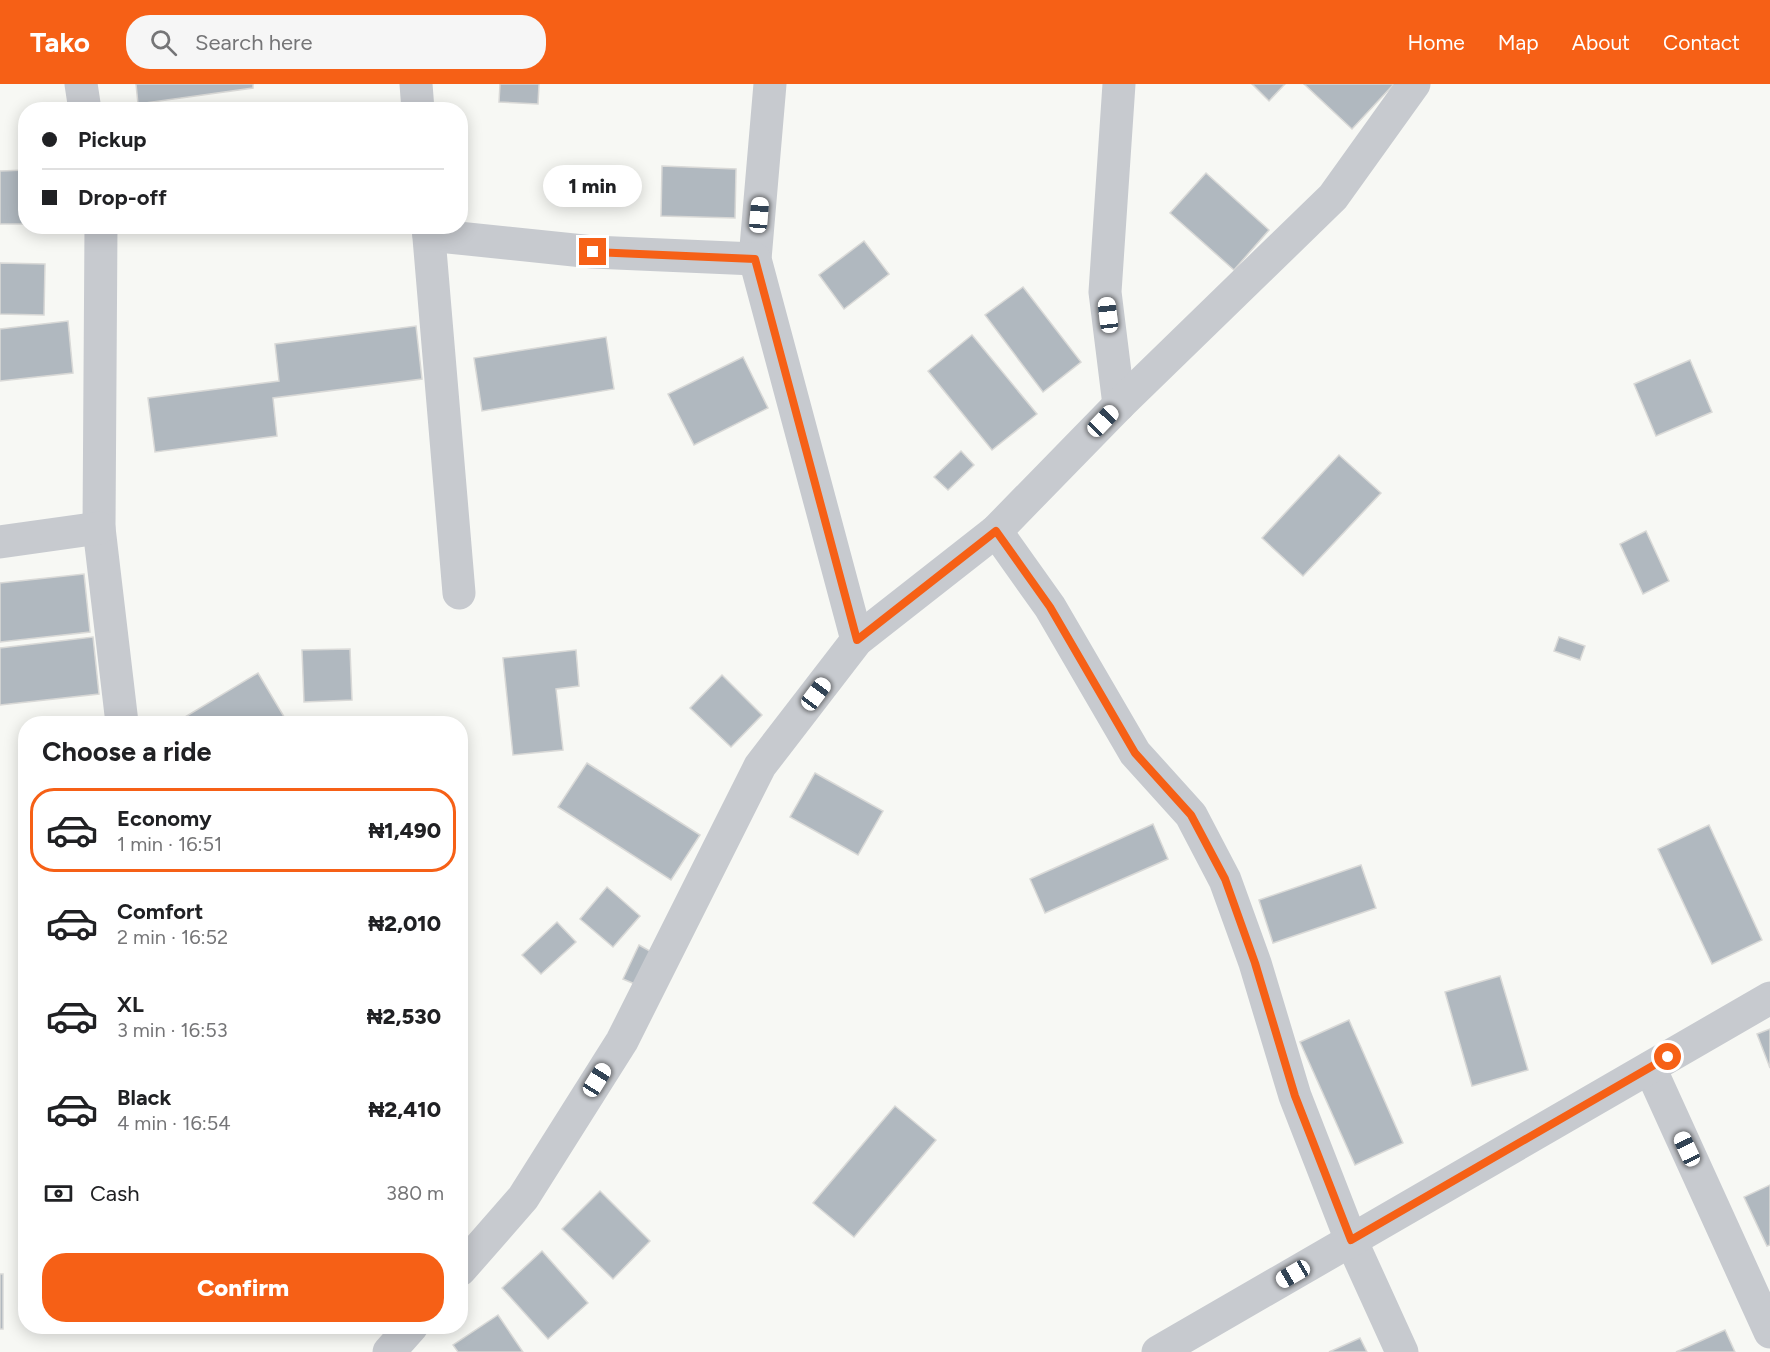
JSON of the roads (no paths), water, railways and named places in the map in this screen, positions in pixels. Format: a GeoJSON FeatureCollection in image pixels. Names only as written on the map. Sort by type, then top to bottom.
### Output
{"type":"FeatureCollection","features":[{"type":"Feature","properties":{"kind":"street"},"geometry":{"type":"LineString","coordinates":[[81,84],[84,102]]}},
{"type":"Feature","properties":{"kind":"street"},"geometry":{"type":"LineString","coordinates":[[416,84],[417,102]]}},
{"type":"Feature","properties":{"kind":"street"},"geometry":{"type":"LineString","coordinates":[[770,84],[755,259],[857,640]]}},
{"type":"Feature","properties":{"kind":"street"},"geometry":{"type":"LineString","coordinates":[[1119,84],[1105,292],[1119,405]]}},
{"type":"Feature","properties":{"kind":"street"},"geometry":{"type":"LineString","coordinates":[[468,1261],[523,1198],[622,1041],[760,765],[857,640],[996,531],[1119,405],[1332,197],[1414,84]]}},
{"type":"Feature","properties":{"kind":"street"},"geometry":{"type":"LineString","coordinates":[[101,234],[99,528],[121,716]]}},
{"type":"Feature","properties":{"kind":"street"},"geometry":{"type":"LineString","coordinates":[[429,234],[459,593]]}},
{"type":"Feature","properties":{"kind":"street"},"geometry":{"type":"LineString","coordinates":[[452,234],[593,252],[755,259]]}},
{"type":"Feature","properties":{"kind":"street"},"geometry":{"type":"LineString","coordinates":[[0,542],[99,528]]}},
{"type":"Feature","properties":{"kind":"street"},"geometry":{"type":"LineString","coordinates":[[996,531],[1050,607],[1135,753],[1191,815],[1225,879],[1255,963],[1295,1096],[1351,1240],[1402,1352]]}},
{"type":"Feature","properties":{"kind":"street"},"geometry":{"type":"LineString","coordinates":[[1158,1352],[1770,998]]}},
{"type":"Feature","properties":{"kind":"street"},"geometry":{"type":"LineString","coordinates":[[1650,1068],[1770,1332]]}},
{"type":"Feature","properties":{"kind":"street"},"geometry":{"type":"LineString","coordinates":[[389,1352],[405,1334]]}}]}
